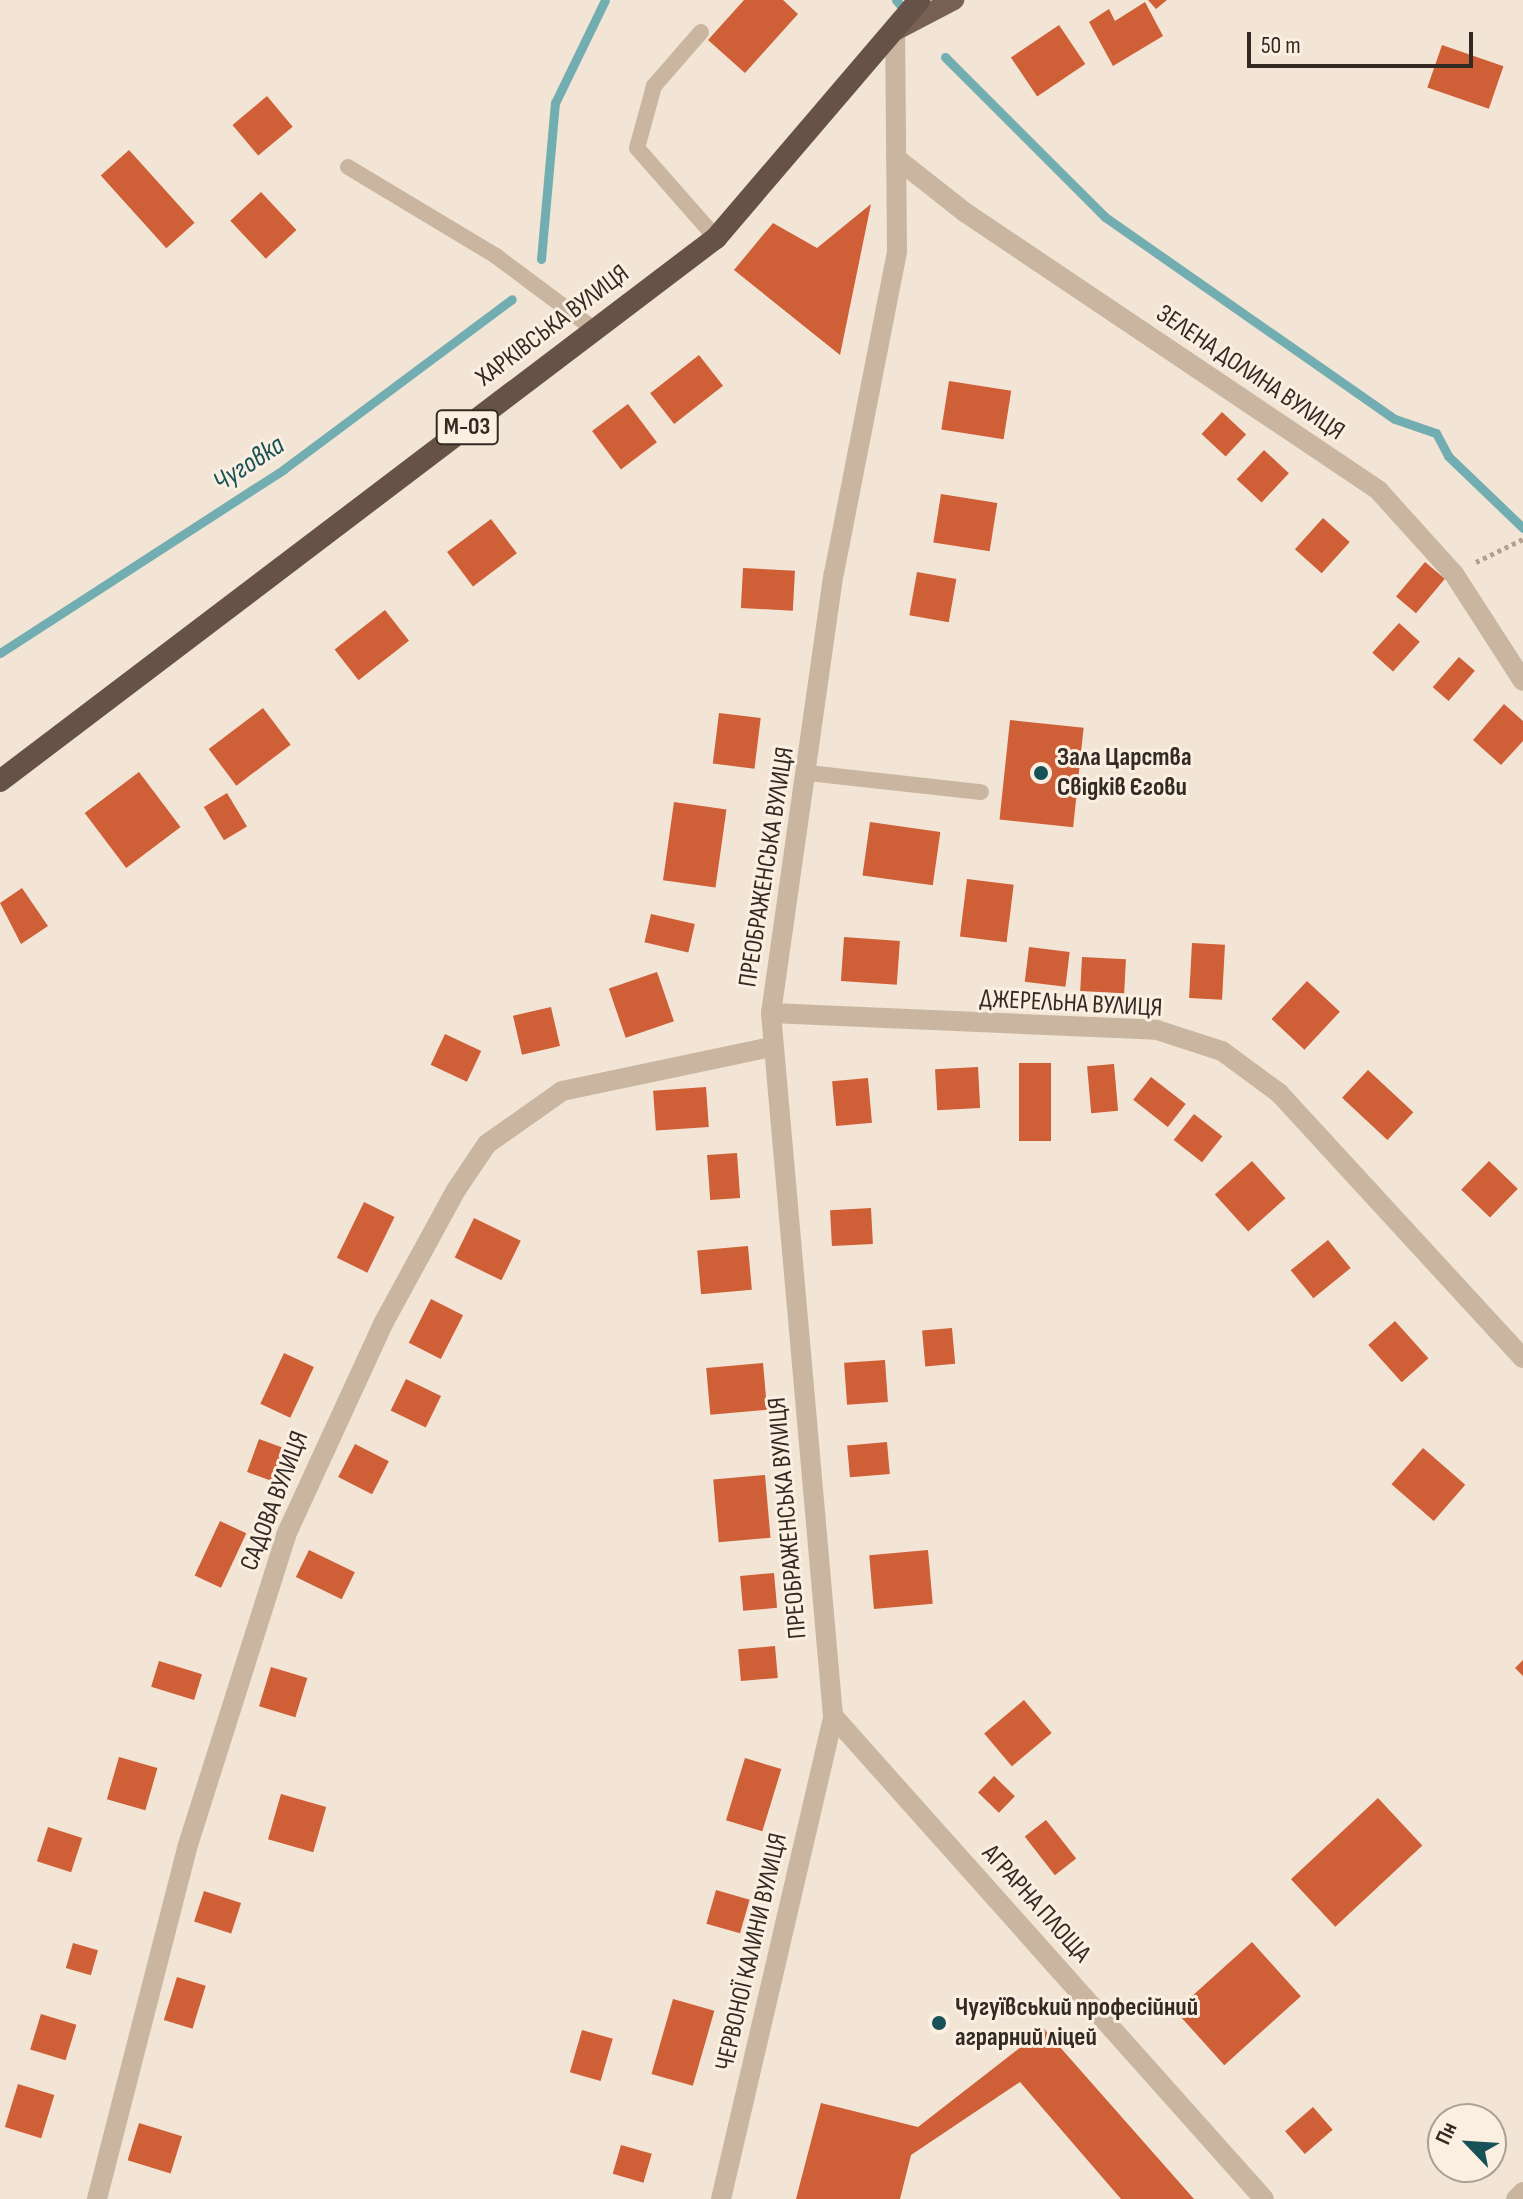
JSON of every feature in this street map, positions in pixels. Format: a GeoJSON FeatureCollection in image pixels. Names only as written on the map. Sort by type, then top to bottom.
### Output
{"type":"FeatureCollection","features":[{"type":"Feature","properties":{"kind":"highway","name":"М-03"},"geometry":{"type":"LineString","coordinates":[[895,31],[919,0]]}},
{"type":"Feature","properties":{"kind":"highway","name":"ХАРКІВСЬКА ВУЛИЦЯ"},"geometry":{"type":"LineString","coordinates":[[0,781],[716,238],[895,31]]}},
{"type":"Feature","properties":{"kind":"main road","name":"ХАРКІВСЬКА ВУЛИЦЯ"},"geometry":{"type":"LineString","coordinates":[[895,31],[954,0]]}},
{"type":"Feature","properties":{"kind":"street","name":"ПРЕОБРАЖЕНСЬКА ВУЛИЦЯ"},"geometry":{"type":"LineString","coordinates":[[833,1716],[770,1047],[771,1013],[808,773],[834,573],[897,251],[895,31]]}},
{"type":"Feature","properties":{"kind":"street","name":"ЗЕЛЕНА ДОЛИНА ВУЛИЦЯ"},"geometry":{"type":"LineString","coordinates":[[896,158],[966,213],[1379,491],[1454,574],[1523,681]]}},
{"type":"Feature","properties":{"kind":"street","name":"ДЖЕРЕЛЬНА ВУЛИЦЯ"},"geometry":{"type":"LineString","coordinates":[[771,1013],[1157,1030],[1222,1051],[1279,1093],[1523,1358]]}},
{"type":"Feature","properties":{"kind":"street","name":"САДОВА ВУЛИЦЯ"},"geometry":{"type":"LineString","coordinates":[[97,2199],[187,1848],[286,1535],[384,1322],[456,1190],[487,1144],[562,1091],[770,1047]]}},
{"type":"Feature","properties":{"kind":"street","name":"ЧЕРВОНОЇ КАЛИНИ ВУЛИЦЯ"},"geometry":{"type":"LineString","coordinates":[[721,2199],[833,1716]]}},
{"type":"Feature","properties":{"kind":"street","name":"АГРАРНА ПЛОЩА"},"geometry":{"type":"LineString","coordinates":[[833,1716],[1264,2199]]}},
{"type":"Feature","properties":{"kind":"street"},"geometry":{"type":"LineString","coordinates":[[1516,2199],[1523,2192]]}},
{"type":"Feature","properties":{"kind":"lane"},"geometry":{"type":"LineString","coordinates":[[701,32],[654,86],[637,148],[716,238]]}},
{"type":"Feature","properties":{"kind":"lane"},"geometry":{"type":"LineString","coordinates":[[348,167],[496,256],[595,330]]}},
{"type":"Feature","properties":{"kind":"lane"},"geometry":{"type":"LineString","coordinates":[[808,773],[981,792]]}},
{"type":"Feature","properties":{"kind":"path"},"geometry":{"type":"LineString","coordinates":[[1454,574],[1520,540]]}},
{"type":"Feature","properties":{"kind":"building"},"geometry":{"type":"Polygon","coordinates":[[[744,0],[783,0],[798,14],[745,73],[708,40],[744,0]]]}},
{"type":"Feature","properties":{"kind":"building"},"geometry":{"type":"Polygon","coordinates":[[[1148,0],[1167,0],[1156,9],[1148,0]]]}},
{"type":"Feature","properties":{"kind":"building"},"geometry":{"type":"Polygon","coordinates":[[[1145,2],[1163,36],[1113,66],[1089,22],[1109,9],[1115,21],[1145,2]]]}},
{"type":"Feature","properties":{"kind":"building"},"geometry":{"type":"Polygon","coordinates":[[[1059,25],[1085,64],[1037,96],[1011,57],[1059,25]]]}},
{"type":"Feature","properties":{"kind":"building"},"geometry":{"type":"Polygon","coordinates":[[[1442,45],[1503,66],[1489,109],[1427,88],[1442,45]]]}},
{"type":"Feature","properties":{"kind":"building"},"geometry":{"type":"Polygon","coordinates":[[[267,96],[293,127],[258,156],[233,125],[267,96]]]}},
{"type":"Feature","properties":{"kind":"building"},"geometry":{"type":"Polygon","coordinates":[[[129,150],[195,223],[166,248],[101,175],[129,150]]]}},
{"type":"Feature","properties":{"kind":"building"},"geometry":{"type":"Polygon","coordinates":[[[261,192],[296,230],[266,259],[230,221],[261,192]]]}},
{"type":"Feature","properties":{"kind":"building"},"geometry":{"type":"Polygon","coordinates":[[[871,204],[840,355],[734,270],[773,223],[817,248],[871,204]]]}},
{"type":"Feature","properties":{"kind":"building"},"geometry":{"type":"Polygon","coordinates":[[[699,355],[723,386],[674,424],[650,393],[699,355]]]}},
{"type":"Feature","properties":{"kind":"building"},"geometry":{"type":"Polygon","coordinates":[[[949,381],[1011,391],[1004,439],[941,429],[949,381]]]}},
{"type":"Feature","properties":{"kind":"building"},"geometry":{"type":"Polygon","coordinates":[[[628,404],[657,442],[621,469],[592,431],[628,404]]]}},
{"type":"Feature","properties":{"kind":"building"},"geometry":{"type":"Polygon","coordinates":[[[1222,412],[1246,435],[1226,456],[1202,434],[1222,412]]]}},
{"type":"Feature","properties":{"kind":"building"},"geometry":{"type":"Polygon","coordinates":[[[1264,450],[1289,473],[1262,502],[1237,479],[1264,450]]]}},
{"type":"Feature","properties":{"kind":"building"},"geometry":{"type":"Polygon","coordinates":[[[941,494],[997,503],[990,551],[933,542],[941,494]]]}},
{"type":"Feature","properties":{"kind":"building"},"geometry":{"type":"Polygon","coordinates":[[[1323,518],[1350,542],[1322,573],[1295,549],[1323,518]]]}},
{"type":"Feature","properties":{"kind":"building"},"geometry":{"type":"Polygon","coordinates":[[[491,519],[517,553],[473,586],[447,552],[491,519]]]}},
{"type":"Feature","properties":{"kind":"building"},"geometry":{"type":"Polygon","coordinates":[[[1425,562],[1445,579],[1416,613],[1396,596],[1425,562]]]}},
{"type":"Feature","properties":{"kind":"building"},"geometry":{"type":"Polygon","coordinates":[[[743,568],[795,571],[793,611],[741,608],[743,568]]]}},
{"type":"Feature","properties":{"kind":"building"},"geometry":{"type":"Polygon","coordinates":[[[917,572],[956,579],[949,622],[909,615],[917,572]]]}},
{"type":"Feature","properties":{"kind":"building"},"geometry":{"type":"Polygon","coordinates":[[[385,610],[409,641],[359,680],[335,649],[385,610]]]}},
{"type":"Feature","properties":{"kind":"building"},"geometry":{"type":"Polygon","coordinates":[[[1399,623],[1420,642],[1393,671],[1372,653],[1399,623]]]}},
{"type":"Feature","properties":{"kind":"building"},"geometry":{"type":"Polygon","coordinates":[[[1459,657],[1475,671],[1449,701],[1433,687],[1459,657]]]}},
{"type":"Feature","properties":{"kind":"building"},"geometry":{"type":"Polygon","coordinates":[[[1504,704],[1523,721],[1523,741],[1501,765],[1473,740],[1504,704]]]}},
{"type":"Feature","properties":{"kind":"building"},"geometry":{"type":"Polygon","coordinates":[[[263,708],[291,745],[236,786],[209,749],[263,708]]]}},
{"type":"Feature","properties":{"kind":"building"},"geometry":{"type":"Polygon","coordinates":[[[719,713],[761,718],[754,769],[713,764],[719,713]]]}},
{"type":"Feature","properties":{"kind":"building","name":"Зала Царства Свідків Єгови"},"geometry":{"type":"Polygon","coordinates":[[[1010,720],[1084,728],[1073,827],[1000,819],[1010,720]]]}},
{"type":"Feature","properties":{"kind":"building"},"geometry":{"type":"Polygon","coordinates":[[[139,772],[181,827],[126,868],[85,813],[139,772]]]}},
{"type":"Feature","properties":{"kind":"building"},"geometry":{"type":"Polygon","coordinates":[[[227,793],[247,826],[224,840],[204,807],[227,793]]]}},
{"type":"Feature","properties":{"kind":"building"},"geometry":{"type":"Polygon","coordinates":[[[674,802],[726,809],[715,888],[663,880],[674,802]]]}},
{"type":"Feature","properties":{"kind":"building"},"geometry":{"type":"Polygon","coordinates":[[[870,822],[940,832],[933,885],[862,875],[870,822]]]}},
{"type":"Feature","properties":{"kind":"building"},"geometry":{"type":"Polygon","coordinates":[[[967,879],[1014,885],[1007,942],[960,937],[967,879]]]}},
{"type":"Feature","properties":{"kind":"building"},"geometry":{"type":"Polygon","coordinates":[[[22,888],[48,926],[21,944],[0,903],[22,888]]]}},
{"type":"Feature","properties":{"kind":"building"},"geometry":{"type":"Polygon","coordinates":[[[651,914],[695,924],[688,952],[644,942],[651,914]]]}},
{"type":"Feature","properties":{"kind":"building"},"geometry":{"type":"Polygon","coordinates":[[[844,937],[900,941],[897,985],[841,981],[844,937]]]}},
{"type":"Feature","properties":{"kind":"building"},"geometry":{"type":"Polygon","coordinates":[[[1192,943],[1225,945],[1222,1000],[1189,998],[1192,943]]]}},
{"type":"Feature","properties":{"kind":"building"},"geometry":{"type":"Polygon","coordinates":[[[1029,947],[1070,952],[1065,987],[1025,982],[1029,947]]]}},
{"type":"Feature","properties":{"kind":"building"},"geometry":{"type":"Polygon","coordinates":[[[1082,957],[1126,959],[1124,993],[1080,991],[1082,957]]]}},
{"type":"Feature","properties":{"kind":"building"},"geometry":{"type":"Polygon","coordinates":[[[657,972],[674,1021],[626,1038],[609,989],[657,972]]]}},
{"type":"Feature","properties":{"kind":"building"},"geometry":{"type":"Polygon","coordinates":[[[1307,981],[1340,1012],[1304,1050],[1272,1019],[1307,981]]]}},
{"type":"Feature","properties":{"kind":"building"},"geometry":{"type":"Polygon","coordinates":[[[551,1007],[560,1046],[522,1055],[513,1016],[551,1007]]]}},
{"type":"Feature","properties":{"kind":"building"},"geometry":{"type":"Polygon","coordinates":[[[445,1034],[481,1051],[467,1082],[431,1065],[445,1034]]]}},
{"type":"Feature","properties":{"kind":"building"},"geometry":{"type":"Polygon","coordinates":[[[1019,1063],[1051,1063],[1051,1141],[1019,1141],[1019,1063]]]}},
{"type":"Feature","properties":{"kind":"building"},"geometry":{"type":"Polygon","coordinates":[[[1114,1064],[1118,1111],[1091,1113],[1087,1066],[1114,1064]]]}},
{"type":"Feature","properties":{"kind":"building"},"geometry":{"type":"Polygon","coordinates":[[[978,1067],[980,1108],[937,1110],[935,1069],[978,1067]]]}},
{"type":"Feature","properties":{"kind":"building"},"geometry":{"type":"Polygon","coordinates":[[[1368,1070],[1413,1112],[1387,1140],[1342,1098],[1368,1070]]]}},
{"type":"Feature","properties":{"kind":"building"},"geometry":{"type":"Polygon","coordinates":[[[1151,1077],[1186,1104],[1168,1127],[1133,1100],[1151,1077]]]}},
{"type":"Feature","properties":{"kind":"building"},"geometry":{"type":"Polygon","coordinates":[[[868,1078],[872,1123],[836,1126],[832,1081],[868,1078]]]}},
{"type":"Feature","properties":{"kind":"building"},"geometry":{"type":"Polygon","coordinates":[[[706,1087],[709,1127],[656,1131],[653,1091],[706,1087]]]}},
{"type":"Feature","properties":{"kind":"building"},"geometry":{"type":"Polygon","coordinates":[[[1194,1114],[1222,1136],[1202,1162],[1174,1140],[1194,1114]]]}},
{"type":"Feature","properties":{"kind":"building"},"geometry":{"type":"Polygon","coordinates":[[[737,1153],[740,1198],[710,1200],[707,1155],[737,1153]]]}},
{"type":"Feature","properties":{"kind":"building"},"geometry":{"type":"Polygon","coordinates":[[[1252,1161],[1285,1198],[1248,1232],[1215,1194],[1252,1161]]]}},
{"type":"Feature","properties":{"kind":"building"},"geometry":{"type":"Polygon","coordinates":[[[1489,1161],[1518,1189],[1490,1218],[1461,1190],[1489,1161]]]}},
{"type":"Feature","properties":{"kind":"building"},"geometry":{"type":"Polygon","coordinates":[[[364,1202],[395,1217],[367,1273],[337,1258],[364,1202]]]}},
{"type":"Feature","properties":{"kind":"building"},"geometry":{"type":"Polygon","coordinates":[[[871,1208],[873,1244],[832,1246],[830,1210],[871,1208]]]}},
{"type":"Feature","properties":{"kind":"building"},"geometry":{"type":"Polygon","coordinates":[[[474,1218],[521,1241],[501,1280],[455,1258],[474,1218]]]}},
{"type":"Feature","properties":{"kind":"building"},"geometry":{"type":"Polygon","coordinates":[[[1328,1240],[1351,1268],[1313,1298],[1291,1270],[1328,1240]]]}},
{"type":"Feature","properties":{"kind":"building"},"geometry":{"type":"Polygon","coordinates":[[[748,1246],[752,1290],[701,1294],[697,1250],[748,1246]]]}},
{"type":"Feature","properties":{"kind":"building"},"geometry":{"type":"Polygon","coordinates":[[[431,1299],[463,1315],[441,1359],[409,1343],[431,1299]]]}},
{"type":"Feature","properties":{"kind":"building"},"geometry":{"type":"Polygon","coordinates":[[[1395,1321],[1428,1358],[1402,1382],[1368,1345],[1395,1321]]]}},
{"type":"Feature","properties":{"kind":"building"},"geometry":{"type":"Polygon","coordinates":[[[952,1328],[955,1364],[925,1366],[922,1331],[952,1328]]]}},
{"type":"Feature","properties":{"kind":"building"},"geometry":{"type":"Polygon","coordinates":[[[284,1353],[314,1367],[290,1418],[260,1404],[284,1353]]]}},
{"type":"Feature","properties":{"kind":"building"},"geometry":{"type":"Polygon","coordinates":[[[885,1360],[888,1402],[847,1405],[844,1363],[885,1360]]]}},
{"type":"Feature","properties":{"kind":"building"},"geometry":{"type":"Polygon","coordinates":[[[763,1363],[767,1410],[710,1415],[706,1368],[763,1363]]]}},
{"type":"Feature","properties":{"kind":"building"},"geometry":{"type":"Polygon","coordinates":[[[406,1379],[441,1396],[426,1428],[391,1410],[406,1379]]]}},
{"type":"Feature","properties":{"kind":"building"},"geometry":{"type":"Polygon","coordinates":[[[259,1439],[295,1452],[283,1485],[247,1472],[259,1439]]]}},
{"type":"Feature","properties":{"kind":"building"},"geometry":{"type":"Polygon","coordinates":[[[887,1442],[890,1474],[850,1477],[847,1445],[887,1442]]]}},
{"type":"Feature","properties":{"kind":"building"},"geometry":{"type":"Polygon","coordinates":[[[355,1444],[389,1461],[372,1494],[338,1477],[355,1444]]]}},
{"type":"Feature","properties":{"kind":"building"},"geometry":{"type":"Polygon","coordinates":[[[1423,1448],[1465,1485],[1434,1521],[1392,1484],[1423,1448]]]}},
{"type":"Feature","properties":{"kind":"building"},"geometry":{"type":"Polygon","coordinates":[[[765,1475],[770,1538],[719,1542],[713,1480],[765,1475]]]}},
{"type":"Feature","properties":{"kind":"building"},"geometry":{"type":"Polygon","coordinates":[[[220,1521],[246,1533],[221,1588],[195,1575],[220,1521]]]}},
{"type":"Feature","properties":{"kind":"building"},"geometry":{"type":"Polygon","coordinates":[[[309,1550],[355,1572],[342,1599],[296,1577],[309,1550]]]}},
{"type":"Feature","properties":{"kind":"building"},"geometry":{"type":"Polygon","coordinates":[[[928,1550],[933,1604],[874,1609],[869,1555],[928,1550]]]}},
{"type":"Feature","properties":{"kind":"building"},"geometry":{"type":"Polygon","coordinates":[[[774,1573],[777,1608],[743,1611],[740,1576],[774,1573]]]}},
{"type":"Feature","properties":{"kind":"building"},"geometry":{"type":"Polygon","coordinates":[[[775,1646],[778,1678],[741,1681],[738,1649],[775,1646]]]}},
{"type":"Feature","properties":{"kind":"building"},"geometry":{"type":"Polygon","coordinates":[[[1523,1660],[1523,1676],[1515,1668],[1523,1660]]]}},
{"type":"Feature","properties":{"kind":"building"},"geometry":{"type":"Polygon","coordinates":[[[159,1661],[202,1674],[194,1700],[151,1687],[159,1661]]]}},
{"type":"Feature","properties":{"kind":"building"},"geometry":{"type":"Polygon","coordinates":[[[271,1667],[307,1678],[295,1717],[259,1706],[271,1667]]]}},
{"type":"Feature","properties":{"kind":"building"},"geometry":{"type":"Polygon","coordinates":[[[1024,1700],[1052,1733],[1012,1766],[984,1733],[1024,1700]]]}},
{"type":"Feature","properties":{"kind":"building"},"geometry":{"type":"Polygon","coordinates":[[[119,1757],[157,1768],[145,1810],[107,1799],[119,1757]]]}},
{"type":"Feature","properties":{"kind":"building"},"geometry":{"type":"Polygon","coordinates":[[[745,1758],[781,1769],[762,1831],[726,1820],[745,1758]]]}},
{"type":"Feature","properties":{"kind":"building"},"geometry":{"type":"Polygon","coordinates":[[[994,1776],[1015,1796],[999,1813],[978,1793],[994,1776]]]}},
{"type":"Feature","properties":{"kind":"building"},"geometry":{"type":"Polygon","coordinates":[[[281,1794],[326,1807],[313,1852],[268,1839],[281,1794]]]}},
{"type":"Feature","properties":{"kind":"building"},"geometry":{"type":"Polygon","coordinates":[[[1378,1798],[1422,1846],[1335,1927],[1291,1879],[1378,1798]]]}},
{"type":"Feature","properties":{"kind":"building"},"geometry":{"type":"Polygon","coordinates":[[[1046,1820],[1076,1859],[1055,1875],[1025,1837],[1046,1820]]]}},
{"type":"Feature","properties":{"kind":"building"},"geometry":{"type":"Polygon","coordinates":[[[48,1827],[82,1838],[71,1872],[37,1861],[48,1827]]]}},
{"type":"Feature","properties":{"kind":"building"},"geometry":{"type":"Polygon","coordinates":[[[716,1890],[750,1900],[740,1933],[706,1924],[716,1890]]]}},
{"type":"Feature","properties":{"kind":"building"},"geometry":{"type":"Polygon","coordinates":[[[204,1891],[241,1903],[231,1933],[194,1921],[204,1891]]]}},
{"type":"Feature","properties":{"kind":"building"},"geometry":{"type":"Polygon","coordinates":[[[1252,1942],[1301,1996],[1224,2065],[1175,2011],[1252,1942]]]}},
{"type":"Feature","properties":{"kind":"building"},"geometry":{"type":"Polygon","coordinates":[[[73,1943],[98,1950],[91,1975],[66,1968],[73,1943]]]}},
{"type":"Feature","properties":{"kind":"building"},"geometry":{"type":"Polygon","coordinates":[[[177,1977],[206,1986],[193,2029],[164,2020],[177,1977]]]}},
{"type":"Feature","properties":{"kind":"building"},"geometry":{"type":"Polygon","coordinates":[[[673,1999],[714,2011],[693,2086],[652,2074],[673,1999]]]}},
{"type":"Feature","properties":{"kind":"building"},"geometry":{"type":"Polygon","coordinates":[[[41,2014],[76,2025],[66,2060],[30,2049],[41,2014]]]}},
{"type":"Feature","properties":{"kind":"building"},"geometry":{"type":"Polygon","coordinates":[[[1044,2029],[1194,2199],[1121,2199],[1020,2082],[911,2155],[900,2199],[796,2199],[821,2103],[918,2127],[1044,2029]]]}},
{"type":"Feature","properties":{"kind":"building"},"geometry":{"type":"Polygon","coordinates":[[[582,2030],[613,2039],[601,2081],[570,2072],[582,2030]]]}},
{"type":"Feature","properties":{"kind":"building"},"geometry":{"type":"Polygon","coordinates":[[[18,2084],[54,2095],[41,2138],[5,2127],[18,2084]]]}},
{"type":"Feature","properties":{"kind":"building"},"geometry":{"type":"Polygon","coordinates":[[[1313,2107],[1333,2130],[1305,2154],[1285,2131],[1313,2107]]]}},
{"type":"Feature","properties":{"kind":"building"},"geometry":{"type":"Polygon","coordinates":[[[139,2123],[182,2136],[171,2173],[128,2160],[139,2123]]]}},
{"type":"Feature","properties":{"kind":"building"},"geometry":{"type":"Polygon","coordinates":[[[621,2145],[652,2154],[643,2183],[613,2174],[621,2145]]]}},
{"type":"Feature","properties":{"kind":"waterway","name":"Чуговка"},"geometry":{"type":"LineString","coordinates":[[541,259],[555,103],[605,0]]}},
{"type":"Feature","properties":{"kind":"waterway"},"geometry":{"type":"LineString","coordinates":[[896,0],[908,14]]}},
{"type":"Feature","properties":{"kind":"waterway"},"geometry":{"type":"LineString","coordinates":[[945,57],[1105,217],[1395,419],[1436,433],[1448,456],[1523,528]]}},
{"type":"Feature","properties":{"kind":"waterway","name":"Чуговка"},"geometry":{"type":"LineString","coordinates":[[0,653],[284,469],[512,299]]}},
{"type":"Feature","properties":{"kind":"place","name":"Зала Царства Свідків Єгови"},"geometry":{"type":"Point","coordinates":[1041,773]}},
{"type":"Feature","properties":{"kind":"place","name":"Чугуївський професійний аграрний ліцей"},"geometry":{"type":"Point","coordinates":[939,2023]}}]}
